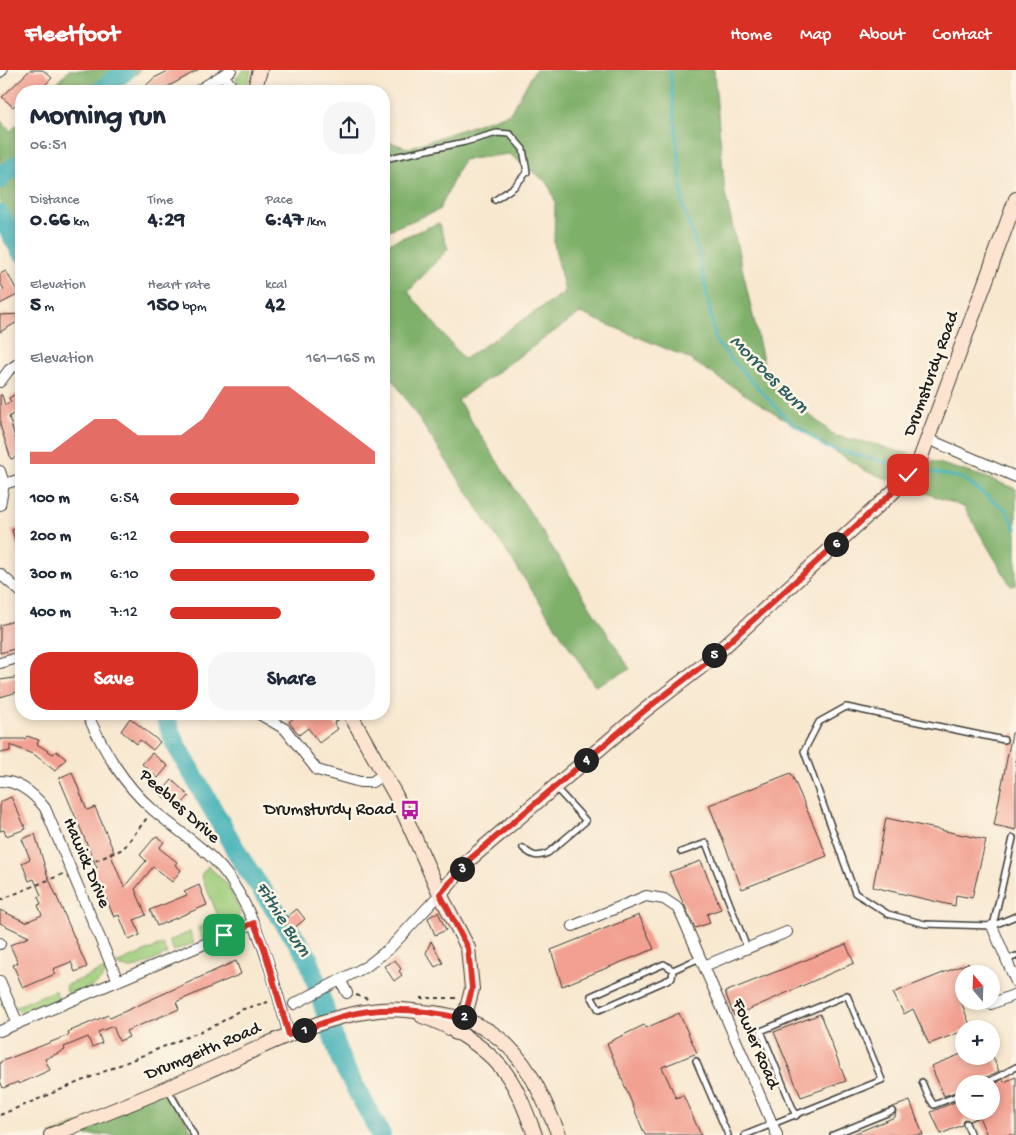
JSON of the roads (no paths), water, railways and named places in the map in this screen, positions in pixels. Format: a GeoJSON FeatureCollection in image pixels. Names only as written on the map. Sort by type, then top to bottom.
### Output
{"type":"FeatureCollection","features":[{"type":"Feature","properties":{"kind":"main road"},"geometry":{"type":"LineString","coordinates":[[256,85],[260,70]]}},
{"type":"Feature","properties":{"kind":"main road","name":"Drumsturdy Road"},"geometry":{"type":"LineString","coordinates":[[440,894],[470,859],[644,711],[706,663],[893,492],[919,462],[1016,199]]}},
{"type":"Feature","properties":{"kind":"main road"},"geometry":{"type":"LineString","coordinates":[[353,720],[384,774],[440,894],[468,948],[472,989],[464,1019],[456,1032]]}},
{"type":"Feature","properties":{"kind":"main road","name":"Drumgeith Road"},"geometry":{"type":"LineString","coordinates":[[52,1135],[289,1035],[348,1015],[372,1010],[401,1010]]}},
{"type":"Feature","properties":{"kind":"main road"},"geometry":{"type":"LineString","coordinates":[[401,1010],[436,1012],[464,1019],[494,1034],[516,1054],[534,1081],[559,1135]]}},
{"type":"Feature","properties":{"kind":"main road"},"geometry":{"type":"LineString","coordinates":[[401,1010],[427,1018],[456,1032],[484,1050],[501,1066],[521,1101],[535,1135]]}},
{"type":"Feature","properties":{"kind":"street"},"geometry":{"type":"LineString","coordinates":[[207,85],[228,73],[233,85]]}},
{"type":"Feature","properties":{"kind":"street"},"geometry":{"type":"LineString","coordinates":[[0,382],[9,370],[15,366]]}},
{"type":"Feature","properties":{"kind":"street"},"geometry":{"type":"LineString","coordinates":[[928,439],[1016,477]]}},
{"type":"Feature","properties":{"kind":"street"},"geometry":{"type":"LineString","coordinates":[[0,471],[4,484],[0,505]]}},
{"type":"Feature","properties":{"kind":"street"},"geometry":{"type":"LineString","coordinates":[[4,484],[15,481]]}},
{"type":"Feature","properties":{"kind":"street"},"geometry":{"type":"LineString","coordinates":[[0,574],[15,587]]}},
{"type":"Feature","properties":{"kind":"street"},"geometry":{"type":"LineString","coordinates":[[0,662],[15,658]]}},
{"type":"Feature","properties":{"kind":"street","name":"Peebles Drive"},"geometry":{"type":"LineString","coordinates":[[90,720],[118,772],[153,810],[197,844],[232,881],[254,923]]}},
{"type":"Feature","properties":{"kind":"street"},"geometry":{"type":"LineString","coordinates":[[269,720],[285,729],[318,770],[360,782],[372,782],[384,774]]}},
{"type":"Feature","properties":{"kind":"street","name":"Hawick Drive"},"geometry":{"type":"LineString","coordinates":[[0,781],[22,787],[35,796],[45,808],[118,980]]}},
{"type":"Feature","properties":{"kind":"street"},"geometry":{"type":"LineString","coordinates":[[298,1002],[341,982],[367,966],[390,948],[440,894]]}},
{"type":"Feature","properties":{"kind":"street","name":"Fowler Road"},"geometry":{"type":"LineString","coordinates":[[573,926],[646,896],[664,900],[679,909],[775,1130]]}},
{"type":"Feature","properties":{"kind":"street"},"geometry":{"type":"LineString","coordinates":[[0,1031],[254,923],[264,948],[289,1035]]}},
{"type":"Feature","properties":{"kind":"street"},"geometry":{"type":"LineString","coordinates":[[992,926],[1011,958],[1016,982]]}},
{"type":"Feature","properties":{"kind":"street"},"geometry":{"type":"LineString","coordinates":[[702,962],[747,948],[787,932]]}},
{"type":"Feature","properties":{"kind":"street"},"geometry":{"type":"LineString","coordinates":[[0,980],[18,1024]]}},
{"type":"Feature","properties":{"kind":"street"},"geometry":{"type":"LineString","coordinates":[[341,982],[347,993]]}},
{"type":"Feature","properties":{"kind":"street"},"geometry":{"type":"LineString","coordinates":[[1000,1000],[1016,994]]}},
{"type":"Feature","properties":{"kind":"lane"},"geometry":{"type":"LineString","coordinates":[[390,157],[466,142],[497,132],[510,134],[523,149],[528,172],[514,187],[494,200]]}},
{"type":"Feature","properties":{"kind":"lane"},"geometry":{"type":"LineString","coordinates":[[1004,740],[846,707],[819,722],[804,750],[854,893],[888,914],[925,924],[992,926],[1016,916]]}},
{"type":"Feature","properties":{"kind":"lane"},"geometry":{"type":"LineString","coordinates":[[523,848],[532,856],[548,853],[586,821],[555,787]]}},
{"type":"Feature","properties":{"kind":"lane"},"geometry":{"type":"LineString","coordinates":[[992,926],[1013,838]]}},
{"type":"Feature","properties":{"kind":"lane"},"geometry":{"type":"LineString","coordinates":[[681,852],[706,843],[747,948]]}},
{"type":"Feature","properties":{"kind":"lane"},"geometry":{"type":"LineString","coordinates":[[673,970],[672,978],[599,1010],[591,996],[664,964],[673,970],[702,962]]}},
{"type":"Feature","properties":{"kind":"lane"},"geometry":{"type":"LineString","coordinates":[[745,1135],[775,1130],[796,1116],[882,1080],[847,995],[761,1032],[796,1116]]}},
{"type":"Feature","properties":{"kind":"lane"},"geometry":{"type":"LineString","coordinates":[[696,1061],[728,1135]]}},
{"type":"Feature","properties":{"kind":"lane"},"geometry":{"type":"LineString","coordinates":[[1000,1076],[1016,1067]]}},
{"type":"Feature","properties":{"kind":"lane"},"geometry":{"type":"LineString","coordinates":[[922,1082],[934,1105],[955,1097]]}},
{"type":"Feature","properties":{"kind":"lane"},"geometry":{"type":"LineString","coordinates":[[167,1088],[194,1135]]}},
{"type":"Feature","properties":{"kind":"lane"},"geometry":{"type":"LineString","coordinates":[[833,1135],[892,1111]]}},
{"type":"Feature","properties":{"kind":"lane"},"geometry":{"type":"LineString","coordinates":[[966,1123],[971,1135]]}},
{"type":"Feature","properties":{"kind":"waterway","name":"Fithie Burn"},"geometry":{"type":"LineString","coordinates":[[108,85],[126,70]]}},
{"type":"Feature","properties":{"kind":"waterway","name":"Morroes Burn"},"geometry":{"type":"LineString","coordinates":[[670,70],[683,205],[699,254],[716,342],[784,416],[826,447],[908,468]]}},
{"type":"Feature","properties":{"kind":"waterway","name":"Fithie Burn"},"geometry":{"type":"LineString","coordinates":[[0,179],[2,175],[15,167]]}},
{"type":"Feature","properties":{"kind":"waterway","name":"Fithie Burn"},"geometry":{"type":"LineString","coordinates":[[0,214],[15,241]]}},
{"type":"Feature","properties":{"kind":"waterway","name":"Morroes Burn"},"geometry":{"type":"LineString","coordinates":[[919,470],[962,478],[1006,510],[1016,529]]}},
{"type":"Feature","properties":{"kind":"waterway","name":"Fithie Burn"},"geometry":{"type":"LineString","coordinates":[[166,720],[175,743],[242,861],[308,957],[341,1061],[381,1135]]}},
{"type":"Feature","properties":{"kind":"place","name":"Drumsturdy Road"},"geometry":{"type":"Point","coordinates":[410,810]}}]}
